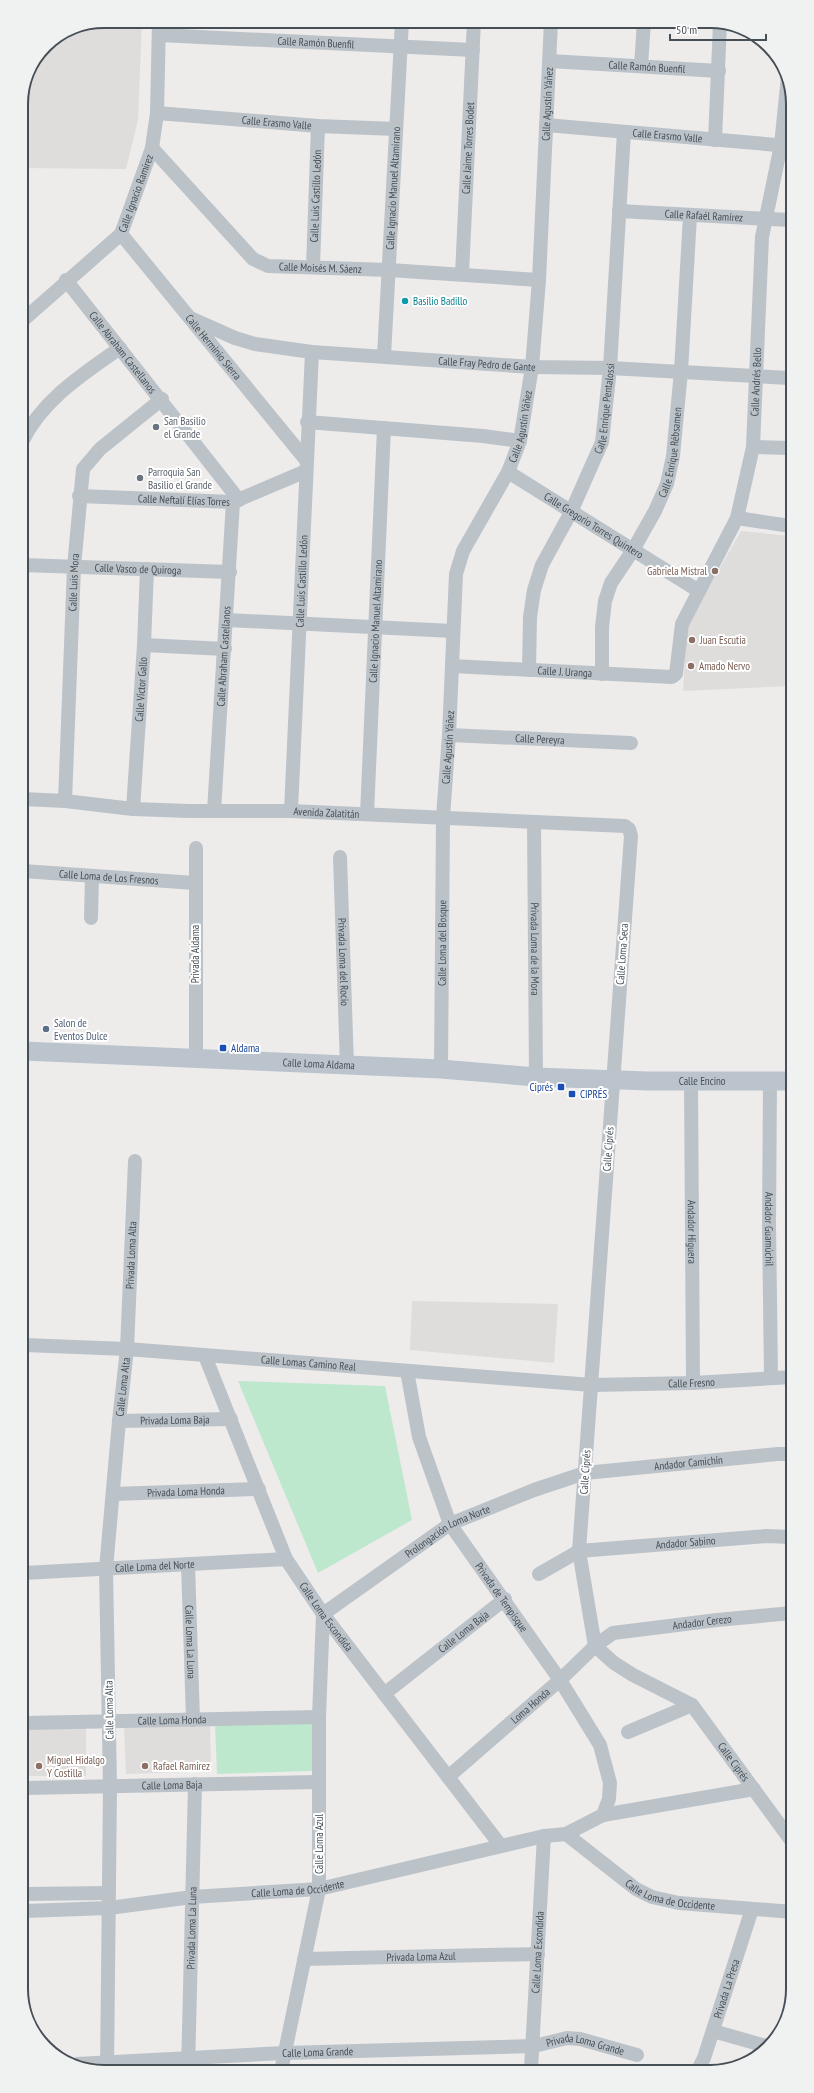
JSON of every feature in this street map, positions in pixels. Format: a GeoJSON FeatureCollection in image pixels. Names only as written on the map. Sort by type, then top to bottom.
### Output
{"type":"FeatureCollection","features":[{"type":"Feature","properties":{"kind":"street","name":"Calle Ramón Buenfil"},"geometry":{"type":"LineString","coordinates":[[159,28],[400,47],[473,50]]}},
{"type":"Feature","properties":{"kind":"street","name":"Calle Ignacio Ramírez"},"geometry":{"type":"LineString","coordinates":[[28,315],[66,280],[121,234],[152,148],[157,113],[159,28]]}},
{"type":"Feature","properties":{"kind":"street","name":"Calle Ignacio Manuel Altamirano"},"geometry":{"type":"LineString","coordinates":[[384,356],[401,28]]}},
{"type":"Feature","properties":{"kind":"street","name":"Calle Jaime Torres Bodet"},"geometry":{"type":"LineString","coordinates":[[462,274],[474,28]]}},
{"type":"Feature","properties":{"kind":"street","name":"Calle Agustín Yáñez"},"geometry":{"type":"LineString","coordinates":[[443,817],[449,735],[456,574],[463,551],[508,472],[520,440],[532,367],[539,280],[551,28]]}},
{"type":"Feature","properties":{"kind":"street"},"geometry":{"type":"LineString","coordinates":[[641,66],[644,28]]}},
{"type":"Feature","properties":{"kind":"street"},"geometry":{"type":"LineString","coordinates":[[715,140],[720,28]]}},
{"type":"Feature","properties":{"kind":"street","name":"Calle Ramón Buenfil"},"geometry":{"type":"LineString","coordinates":[[550,61],[719,71]]}},
{"type":"Feature","properties":{"kind":"street","name":"Calle Erasmo Valle"},"geometry":{"type":"LineString","coordinates":[[157,113],[318,126],[396,128]]}},
{"type":"Feature","properties":{"kind":"street","name":"Calle Andrés Bello"},"geometry":{"type":"LineString","coordinates":[[676,674],[682,624],[737,518],[752,447],[762,237],[765,220],[785,146],[786,123]]}},
{"type":"Feature","properties":{"kind":"street","name":"Calle Erasmo Valle"},"geometry":{"type":"LineString","coordinates":[[546,125],[785,146]]}},
{"type":"Feature","properties":{"kind":"street","name":"Calle Luis Castillo Ledón"},"geometry":{"type":"LineString","coordinates":[[313,267],[318,126]]}},
{"type":"Feature","properties":{"kind":"street","name":"Calle Enrique Pentalossi"},"geometry":{"type":"LineString","coordinates":[[529,670],[530,617],[534,590],[542,565],[571,512],[602,442],[610,368],[624,132]]}},
{"type":"Feature","properties":{"kind":"street","name":"Calle Moisés M. Sáenz"},"geometry":{"type":"LineString","coordinates":[[152,148],[253,259],[268,266],[389,270],[539,280]]}},
{"type":"Feature","properties":{"kind":"street","name":"Calle Rafaél Ramírez"},"geometry":{"type":"LineString","coordinates":[[619,211],[786,220]]}},
{"type":"Feature","properties":{"kind":"street","name":"Calle Enrique Rébsamen"},"geometry":{"type":"LineString","coordinates":[[602,674],[602,627],[605,602],[611,583],[634,550],[656,511],[667,484],[673,456],[681,371],[690,216]]}},
{"type":"Feature","properties":{"kind":"street","name":"Calle Herminio Sierra"},"geometry":{"type":"LineString","coordinates":[[121,234],[190,318],[306,465]]}},
{"type":"Feature","properties":{"kind":"street","name":"Calle Abraham Castellanos"},"geometry":{"type":"LineString","coordinates":[[66,280],[162,399],[236,501],[214,811]]}},
{"type":"Feature","properties":{"kind":"street","name":"Calle Fray Pedro de Gante"},"geometry":{"type":"LineString","coordinates":[[190,318],[235,338],[255,344],[312,352],[532,367],[681,371],[786,378]]}},
{"type":"Feature","properties":{"kind":"street"},"geometry":{"type":"LineString","coordinates":[[28,433],[40,414],[68,386],[120,348]]}},
{"type":"Feature","properties":{"kind":"street","name":"Calle Luis Castillo Ledón"},"geometry":{"type":"LineString","coordinates":[[291,811],[312,352]]}},
{"type":"Feature","properties":{"kind":"street","name":"Calle Luis Mora"},"geometry":{"type":"LineString","coordinates":[[65,801],[74,567],[79,496],[83,469],[100,449],[162,399]]}},
{"type":"Feature","properties":{"kind":"street"},"geometry":{"type":"LineString","coordinates":[[308,422],[520,440]]}},
{"type":"Feature","properties":{"kind":"street","name":"Calle Ignacio Manuel Altamirano"},"geometry":{"type":"LineString","coordinates":[[367,814],[384,428]]}},
{"type":"Feature","properties":{"kind":"street"},"geometry":{"type":"LineString","coordinates":[[752,447],[786,448]]}},
{"type":"Feature","properties":{"kind":"street","name":"Calle Neftalí Elías Torres"},"geometry":{"type":"LineString","coordinates":[[79,496],[236,501],[306,465]]}},
{"type":"Feature","properties":{"kind":"street","name":"Calle Gregorio Torres Quintero"},"geometry":{"type":"LineString","coordinates":[[508,472],[699,591]]}},
{"type":"Feature","properties":{"kind":"street"},"geometry":{"type":"LineString","coordinates":[[737,518],[786,525]]}},
{"type":"Feature","properties":{"kind":"street","name":"Calle Vasco de Quiroga"},"geometry":{"type":"LineString","coordinates":[[28,565],[230,572]]}},
{"type":"Feature","properties":{"kind":"street","name":"Calle Víctor Gallo"},"geometry":{"type":"LineString","coordinates":[[133,809],[144,644],[147,569]]}},
{"type":"Feature","properties":{"kind":"street"},"geometry":{"type":"LineString","coordinates":[[227,620],[453,631]]}},
{"type":"Feature","properties":{"kind":"street"},"geometry":{"type":"LineString","coordinates":[[144,644],[225,649]]}},
{"type":"Feature","properties":{"kind":"street","name":"Calle J. Uranga"},"geometry":{"type":"LineString","coordinates":[[452,666],[672,677],[676,674]]}},
{"type":"Feature","properties":{"kind":"street","name":"Calle Pereyra"},"geometry":{"type":"LineString","coordinates":[[449,735],[631,743]]}},
{"type":"Feature","properties":{"kind":"street","name":"Avenida Zalatitán"},"geometry":{"type":"LineString","coordinates":[[28,799],[65,801],[133,809],[291,811],[443,817],[625,826],[629,829]]}},
{"type":"Feature","properties":{"kind":"street","name":"Calle Loma del Bosque"},"geometry":{"type":"LineString","coordinates":[[441,1069],[443,817]]}},
{"type":"Feature","properties":{"kind":"street","name":"Privada Loma de la Mora"},"geometry":{"type":"LineString","coordinates":[[534,822],[536,1077]]}},
{"type":"Feature","properties":{"kind":"street","name":"Calle Loma Seca"},"geometry":{"type":"LineString","coordinates":[[613,1080],[630,844],[629,829]]}},
{"type":"Feature","properties":{"kind":"street","name":"Privada Aldama"},"geometry":{"type":"LineString","coordinates":[[196,848],[196,1060]]}},
{"type":"Feature","properties":{"kind":"street","name":"Privada Loma del Rocio"},"geometry":{"type":"LineString","coordinates":[[340,857],[346,1066]]}},
{"type":"Feature","properties":{"kind":"street","name":"Calle Loma de Los Fresnos"},"geometry":{"type":"LineString","coordinates":[[28,871],[195,883]]}},
{"type":"Feature","properties":{"kind":"street"},"geometry":{"type":"LineString","coordinates":[[91,918],[92,876]]}},
{"type":"Feature","properties":{"kind":"street","name":"Calle Loma Aldama"},"geometry":{"type":"LineString","coordinates":[[28,1051],[196,1060],[441,1069],[536,1077],[613,1080]]}},
{"type":"Feature","properties":{"kind":"street","name":"Calle Encino"},"geometry":{"type":"LineString","coordinates":[[613,1080],[786,1081]]}},
{"type":"Feature","properties":{"kind":"street","name":"Calle Ciprés"},"geometry":{"type":"LineString","coordinates":[[613,1080],[579,1551],[595,1646],[614,1663],[633,1675],[692,1705],[786,1833]]}},
{"type":"Feature","properties":{"kind":"street","name":"Andador Higuera"},"geometry":{"type":"LineString","coordinates":[[691,1081],[693,1383]]}},
{"type":"Feature","properties":{"kind":"street","name":"Andador Guamúchil"},"geometry":{"type":"LineString","coordinates":[[770,1081],[769,1224],[771,1377]]}},
{"type":"Feature","properties":{"kind":"street","name":"Privada Loma Alta"},"geometry":{"type":"LineString","coordinates":[[127,1349],[135,1162]]}},
{"type":"Feature","properties":{"kind":"street","name":"Calle Lomas Camino Real"},"geometry":{"type":"LineString","coordinates":[[28,1345],[127,1349],[592,1385]]}},
{"type":"Feature","properties":{"kind":"street","name":"Calle Loma Alta"},"geometry":{"type":"LineString","coordinates":[[107,2065],[110,1787],[106,1569],[127,1349]]}},
{"type":"Feature","properties":{"kind":"street","name":"Calle Loma Escondida"},"geometry":{"type":"LineString","coordinates":[[205,1356],[286,1559],[323,1614],[501,1846]]}},
{"type":"Feature","properties":{"kind":"street","name":"Privada de Tempisque"},"geometry":{"type":"LineString","coordinates":[[407,1371],[419,1437],[450,1524],[505,1599],[560,1680],[600,1745],[610,1783],[608,1798],[603,1815]]}},
{"type":"Feature","properties":{"kind":"street","name":"Calle Fresno"},"geometry":{"type":"LineString","coordinates":[[592,1385],[693,1383],[786,1377]]}},
{"type":"Feature","properties":{"kind":"street","name":"Privada Loma Baja"},"geometry":{"type":"LineString","coordinates":[[119,1421],[231,1419]]}},
{"type":"Feature","properties":{"kind":"street","name":"Andador Camichín"},"geometry":{"type":"LineString","coordinates":[[585,1473],[786,1454]]}},
{"type":"Feature","properties":{"kind":"street","name":"Prolongación Loma Norte"},"geometry":{"type":"LineString","coordinates":[[323,1614],[450,1524],[534,1490],[585,1473]]}},
{"type":"Feature","properties":{"kind":"street","name":"Privada Loma Honda"},"geometry":{"type":"LineString","coordinates":[[113,1494],[258,1489]]}},
{"type":"Feature","properties":{"kind":"street","name":"Andador Sabino"},"geometry":{"type":"LineString","coordinates":[[579,1551],[766,1536],[786,1537]]}},
{"type":"Feature","properties":{"kind":"street"},"geometry":{"type":"LineString","coordinates":[[539,1574],[579,1551]]}},
{"type":"Feature","properties":{"kind":"street","name":"Calle Loma del Norte"},"geometry":{"type":"LineString","coordinates":[[28,1573],[286,1559]]}},
{"type":"Feature","properties":{"kind":"street","name":"Calle Loma La Luna"},"geometry":{"type":"LineString","coordinates":[[188,1564],[193,1720]]}},
{"type":"Feature","properties":{"kind":"street","name":"Calle Loma Baja"},"geometry":{"type":"LineString","coordinates":[[384,1694],[505,1599]]}},
{"type":"Feature","properties":{"kind":"street","name":"Calle Loma Azul"},"geometry":{"type":"LineString","coordinates":[[282,2065],[318,1890],[319,1717],[323,1614]]}},
{"type":"Feature","properties":{"kind":"street","name":"Andador Cerezo"},"geometry":{"type":"LineString","coordinates":[[612,1633],[717,1620],[786,1614]]}},
{"type":"Feature","properties":{"kind":"street","name":"Loma Honda"},"geometry":{"type":"LineString","coordinates":[[448,1777],[560,1680],[595,1646],[612,1633]]}},
{"type":"Feature","properties":{"kind":"street"},"geometry":{"type":"LineString","coordinates":[[628,1732],[692,1705]]}},
{"type":"Feature","properties":{"kind":"street","name":"Calle Loma Honda"},"geometry":{"type":"LineString","coordinates":[[28,1723],[319,1717]]}},
{"type":"Feature","properties":{"kind":"street","name":"Calle Loma Baja"},"geometry":{"type":"LineString","coordinates":[[28,1788],[318,1782]]}},
{"type":"Feature","properties":{"kind":"street","name":"Privada Loma La Luna"},"geometry":{"type":"LineString","coordinates":[[188,2065],[195,1784]]}},
{"type":"Feature","properties":{"kind":"street","name":"Calle Loma de Occidente"},"geometry":{"type":"LineString","coordinates":[[28,1911],[109,1908],[192,1896],[318,1890],[544,1836],[566,1834],[603,1815],[754,1789]]}},
{"type":"Feature","properties":{"kind":"street","name":"Calle Loma de Occidente"},"geometry":{"type":"LineString","coordinates":[[566,1834],[636,1888],[652,1897],[679,1903],[786,1911]]}},
{"type":"Feature","properties":{"kind":"street","name":"Calle Loma Escondida"},"geometry":{"type":"LineString","coordinates":[[532,2065],[534,2046],[544,1836]]}},
{"type":"Feature","properties":{"kind":"street"},"geometry":{"type":"LineString","coordinates":[[28,1894],[110,1893]]}},
{"type":"Feature","properties":{"kind":"street","name":"Privada La Presa"},"geometry":{"type":"LineString","coordinates":[[700,2065],[713,2031],[752,1909]]}},
{"type":"Feature","properties":{"kind":"street","name":"Privada Loma Azul"},"geometry":{"type":"LineString","coordinates":[[304,1959],[422,1958],[538,1954]]}},
{"type":"Feature","properties":{"kind":"street"},"geometry":{"type":"LineString","coordinates":[[713,2031],[762,2045]]}},
{"type":"Feature","properties":{"kind":"street","name":"Privada Loma Grande"},"geometry":{"type":"LineString","coordinates":[[534,2046],[567,2038],[580,2039],[637,2055]]}},
{"type":"Feature","properties":{"kind":"street","name":"Calle Loma Grande"},"geometry":{"type":"LineString","coordinates":[[188,2065],[284,2053],[534,2046]]}},
{"type":"Feature","properties":{"kind":"shaded area"},"geometry":{"type":"Polygon","coordinates":[[[99,28],[142,28],[138,120],[126,169],[28,168],[28,99],[29,89],[34,75],[50,50],[66,38],[79,32],[99,28]]]}},
{"type":"Feature","properties":{"kind":"shaded area"},"geometry":{"type":"Polygon","coordinates":[[[741,531],[786,536],[786,686],[683,691],[687,625],[741,531]]]}},
{"type":"Feature","properties":{"kind":"shaded area"},"geometry":{"type":"Polygon","coordinates":[[[412,1301],[558,1304],[554,1363],[410,1350],[412,1301]]]}},
{"type":"Feature","properties":{"kind":"shaded area"},"geometry":{"type":"Polygon","coordinates":[[[210,1723],[211,1771],[126,1774],[124,1727],[210,1723]]]}},
{"type":"Feature","properties":{"kind":"shaded area"},"geometry":{"type":"Polygon","coordinates":[[[86,1727],[86,1776],[28,1776],[28,1728],[86,1727]]]}},
{"type":"Feature","properties":{"kind":"green space"},"geometry":{"type":"Polygon","coordinates":[[[238,1381],[385,1386],[412,1520],[318,1573],[238,1381]]]}},
{"type":"Feature","properties":{"kind":"green space"},"geometry":{"type":"Polygon","coordinates":[[[312,1720],[312,1771],[217,1774],[215,1724],[312,1720]]]}},
{"type":"Feature","properties":{"kind":"place","name":"Basilio Badillo"},"geometry":{"type":"Point","coordinates":[405,301]}},
{"type":"Feature","properties":{"kind":"place","name":"San Basilio el Grande"},"geometry":{"type":"Point","coordinates":[156,427]}},
{"type":"Feature","properties":{"kind":"place","name":"Parroquia San Basilio el Grande"},"geometry":{"type":"Point","coordinates":[140,478]}},
{"type":"Feature","properties":{"kind":"place","name":"Gabriela Mistral"},"geometry":{"type":"Point","coordinates":[715,571]}},
{"type":"Feature","properties":{"kind":"place","name":"Juan Escutia"},"geometry":{"type":"Point","coordinates":[692,640]}},
{"type":"Feature","properties":{"kind":"place","name":"Amado Nervo"},"geometry":{"type":"Point","coordinates":[691,666]}},
{"type":"Feature","properties":{"kind":"place","name":"Salon de Eventos Dulce"},"geometry":{"type":"Point","coordinates":[46,1029]}},
{"type":"Feature","properties":{"kind":"place","name":"Aldama"},"geometry":{"type":"Point","coordinates":[223,1048]}},
{"type":"Feature","properties":{"kind":"place","name":"Ciprés"},"geometry":{"type":"Point","coordinates":[561,1087]}},
{"type":"Feature","properties":{"kind":"place","name":"CIPRÉS"},"geometry":{"type":"Point","coordinates":[572,1094]}},
{"type":"Feature","properties":{"kind":"place","name":"Miguel Hidalgo Y Costilla"},"geometry":{"type":"Point","coordinates":[39,1766]}},
{"type":"Feature","properties":{"kind":"place","name":"Rafael Ramirez"},"geometry":{"type":"Point","coordinates":[145,1766]}}]}
